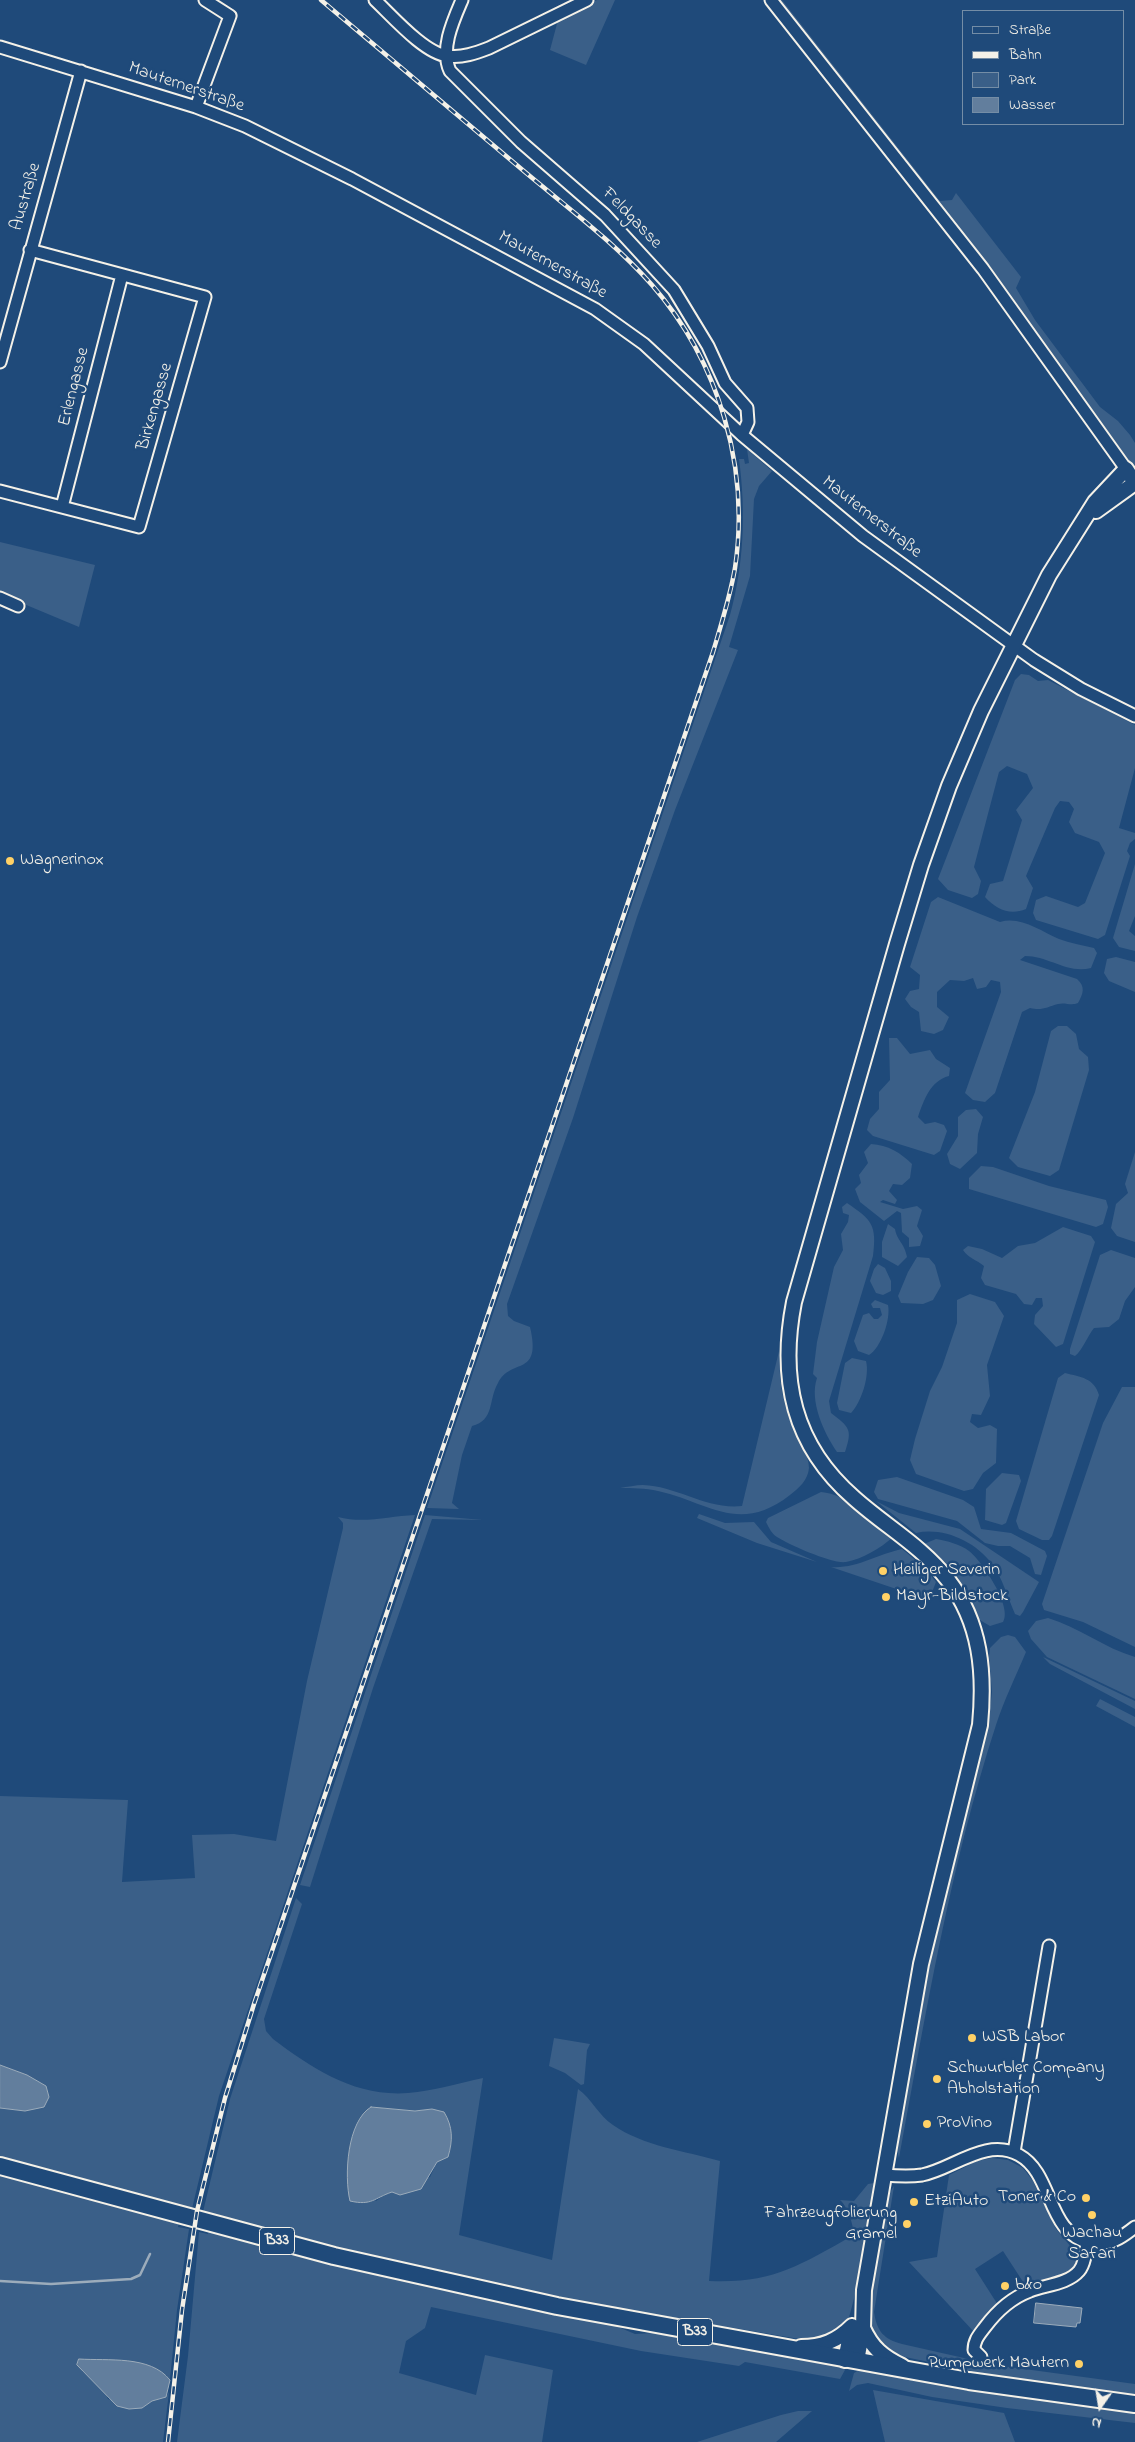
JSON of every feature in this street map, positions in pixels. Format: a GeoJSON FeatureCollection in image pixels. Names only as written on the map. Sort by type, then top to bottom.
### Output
{"type":"FeatureCollection","features":[{"type":"Feature","properties":{"kind":"highway","name":"B33"},"geometry":{"type":"LineString","coordinates":[[0,2166],[334,2256],[557,2306],[912,2371],[1036,2392],[1135,2404]]}},
{"type":"Feature","properties":{"kind":"main road"},"geometry":{"type":"LineString","coordinates":[[851,2360],[921,1964],[980,1724],[984,1692],[982,1664],[976,1638],[962,1602],[948,1581],[915,1546],[854,1498],[835,1479],[809,1443],[790,1394],[787,1366],[788,1331],[816,1227],[921,865],[949,786],[981,710],[1049,575],[1094,502],[1126,469],[1135,483],[1100,507],[1078,529]]}},
{"type":"Feature","properties":{"kind":"main road","name":"B33"},"geometry":{"type":"LineString","coordinates":[[781,2348],[810,2347],[830,2343],[857,2327],[877,2352],[912,2371]]}},
{"type":"Feature","properties":{"kind":"street"},"geometry":{"type":"LineString","coordinates":[[196,107],[230,16],[205,0]]}},
{"type":"Feature","properties":{"kind":"street"},"geometry":{"type":"LineString","coordinates":[[375,0],[428,47],[446,56],[473,54],[489,48],[587,0]]}},
{"type":"Feature","properties":{"kind":"street"},"geometry":{"type":"LineString","coordinates":[[446,56],[446,46],[462,0]]}},
{"type":"Feature","properties":{"kind":"street"},"geometry":{"type":"LineString","coordinates":[[771,0],[983,269],[1126,469]]}},
{"type":"Feature","properties":{"kind":"street","name":"Mauternerstraße"},"geometry":{"type":"LineString","coordinates":[[0,47],[196,107],[244,126],[312,158],[595,309],[644,344],[742,435],[862,536],[1013,644],[1081,689],[1135,716]]}},
{"type":"Feature","properties":{"kind":"street","name":"Feldgasse"},"geometry":{"type":"LineString","coordinates":[[446,56],[446,64],[454,76],[521,142],[605,215],[674,290],[708,346],[725,383],[747,408],[748,422],[742,435]]}},
{"type":"Feature","properties":{"kind":"street","name":"Austraße"},"geometry":{"type":"LineString","coordinates":[[0,362],[80,72]]}},
{"type":"Feature","properties":{"kind":"street"},"geometry":{"type":"LineString","coordinates":[[30,250],[122,275]]}},
{"type":"Feature","properties":{"kind":"street","name":"Birkengasse"},"geometry":{"type":"LineString","coordinates":[[62,507],[139,528],[205,297],[122,275]]}},
{"type":"Feature","properties":{"kind":"street","name":"Erlengasse"},"geometry":{"type":"LineString","coordinates":[[62,507],[122,275]]}},
{"type":"Feature","properties":{"kind":"street"},"geometry":{"type":"LineString","coordinates":[[0,491],[62,507]]}},
{"type":"Feature","properties":{"kind":"street"},"geometry":{"type":"LineString","coordinates":[[0,598],[18,606]]}},
{"type":"Feature","properties":{"kind":"street"},"geometry":{"type":"LineString","coordinates":[[1014,2152],[1049,1946]]}},
{"type":"Feature","properties":{"kind":"street"},"geometry":{"type":"LineString","coordinates":[[884,2175],[922,2175],[994,2149],[1014,2152],[1034,2168],[1064,2226],[1074,2237],[1087,2242],[1108,2244],[1119,2240],[1135,2227]]}},
{"type":"Feature","properties":{"kind":"street"},"geometry":{"type":"LineString","coordinates":[[981,2357],[974,2350],[974,2342],[991,2319],[1004,2306],[1021,2295],[1078,2273],[1082,2267],[1087,2242]]}},
{"type":"Feature","properties":{"kind":"green space"},"geometry":{"type":"Polygon","coordinates":[[[597,0],[615,0],[586,65],[550,50],[558,20],[597,0]]]}},
{"type":"Feature","properties":{"kind":"green space"},"geometry":{"type":"Polygon","coordinates":[[[777,0],[782,0],[940,201],[952,200],[956,193],[1021,277],[1016,288],[1035,320],[1100,407],[1118,421],[1135,443],[1135,469],[1025,320],[777,0]]]}},
{"type":"Feature","properties":{"kind":"green space"},"geometry":{"type":"Polygon","coordinates":[[[747,449],[772,471],[759,486],[754,499],[750,576],[729,647],[738,650],[675,810],[637,917],[573,1118],[507,1304],[508,1316],[514,1321],[530,1327],[533,1343],[532,1354],[529,1360],[504,1375],[495,1389],[488,1414],[479,1423],[472,1426],[462,1455],[452,1503],[459,1509],[427,1508],[730,615],[741,557],[743,499],[739,459],[744,459],[745,464],[749,463],[747,449]]]}},
{"type":"Feature","properties":{"kind":"green space"},"geometry":{"type":"Polygon","coordinates":[[[0,542],[95,565],[79,627],[0,594],[0,542]]]}},
{"type":"Feature","properties":{"kind":"green space"},"geometry":{"type":"Polygon","coordinates":[[[1021,674],[1029,675],[1038,681],[1048,680],[1135,725],[1135,768],[1119,828],[1135,833],[1135,839],[1130,843],[1127,851],[1130,856],[1105,935],[1098,939],[1036,920],[1033,913],[1036,900],[1046,896],[1078,907],[1085,903],[1105,853],[1099,842],[1075,833],[1069,822],[1074,809],[1069,802],[1060,801],[1055,808],[1026,876],[1033,888],[1026,909],[1014,912],[1004,910],[994,905],[985,897],[990,884],[1003,881],[1022,820],[1016,810],[1033,788],[1027,774],[1007,766],[999,772],[974,867],[981,881],[978,894],[972,898],[948,890],[938,879],[1015,680],[1021,674]]]}},
{"type":"Feature","properties":{"kind":"green space"},"geometry":{"type":"Polygon","coordinates":[[[1135,864],[1135,916],[1129,931],[1135,936],[1135,951],[1119,947],[1113,938],[1135,864]]]}},
{"type":"Feature","properties":{"kind":"green space"},"geometry":{"type":"Polygon","coordinates":[[[938,897],[1000,922],[1015,921],[1023,923],[1059,939],[1094,948],[1097,953],[1091,968],[1082,969],[1066,967],[1034,957],[1025,956],[1020,960],[1077,979],[1083,988],[1082,994],[1078,1003],[1075,1004],[1061,1004],[1041,1009],[1030,1008],[1022,1012],[995,1093],[985,1102],[973,1100],[965,1093],[1001,992],[1000,982],[991,980],[986,987],[977,989],[973,978],[964,981],[950,980],[937,992],[937,1007],[949,1017],[943,1030],[934,1034],[921,1031],[919,1012],[911,1007],[905,999],[910,991],[919,989],[920,975],[910,967],[931,902],[938,897]]]}},
{"type":"Feature","properties":{"kind":"green space"},"geometry":{"type":"Polygon","coordinates":[[[1116,957],[1135,962],[1135,992],[1109,981],[1104,973],[1107,959],[1116,957]]]}},
{"type":"Feature","properties":{"kind":"green space"},"geometry":{"type":"Polygon","coordinates":[[[1058,1026],[1067,1026],[1076,1034],[1079,1049],[1088,1057],[1089,1070],[1059,1170],[1050,1176],[1018,1167],[1009,1158],[1035,1092],[1051,1031],[1058,1026]]]}},
{"type":"Feature","properties":{"kind":"green space"},"geometry":{"type":"Polygon","coordinates":[[[889,1038],[897,1038],[910,1054],[930,1050],[936,1059],[950,1068],[949,1076],[942,1078],[932,1087],[918,1117],[925,1124],[935,1122],[944,1125],[947,1131],[940,1151],[934,1155],[873,1136],[867,1130],[870,1119],[879,1109],[879,1092],[890,1080],[889,1038]]]}},
{"type":"Feature","properties":{"kind":"green space"},"geometry":{"type":"Polygon","coordinates":[[[976,1109],[983,1117],[978,1134],[977,1153],[960,1169],[950,1164],[947,1154],[958,1136],[958,1117],[966,1110],[976,1109]]]}},
{"type":"Feature","properties":{"kind":"green space"},"geometry":{"type":"Polygon","coordinates":[[[871,1144],[894,1150],[912,1164],[910,1178],[902,1185],[893,1184],[889,1191],[897,1200],[895,1204],[883,1200],[880,1202],[903,1209],[917,1206],[922,1210],[917,1226],[923,1236],[920,1246],[909,1247],[909,1238],[902,1232],[901,1213],[897,1211],[884,1221],[860,1202],[855,1189],[861,1183],[859,1175],[868,1163],[864,1152],[871,1144]]]}},
{"type":"Feature","properties":{"kind":"green space"},"geometry":{"type":"Polygon","coordinates":[[[1135,1152],[1135,1242],[1117,1236],[1111,1228],[1116,1204],[1128,1193],[1125,1184],[1135,1152]]]}},
{"type":"Feature","properties":{"kind":"green space"},"geometry":{"type":"Polygon","coordinates":[[[981,1166],[993,1167],[1049,1186],[1106,1200],[1108,1207],[1103,1224],[1096,1227],[969,1189],[969,1178],[981,1166]]]}},
{"type":"Feature","properties":{"kind":"green space"},"geometry":{"type":"Polygon","coordinates":[[[847,1203],[862,1214],[871,1224],[874,1246],[873,1256],[829,1401],[831,1413],[845,1425],[849,1433],[845,1452],[837,1452],[827,1436],[816,1407],[815,1387],[817,1378],[813,1374],[817,1342],[834,1267],[843,1250],[841,1234],[848,1222],[849,1215],[843,1213],[842,1207],[847,1203]]]}},
{"type":"Feature","properties":{"kind":"green space"},"geometry":{"type":"Polygon","coordinates":[[[888,1224],[895,1229],[907,1257],[898,1266],[882,1257],[882,1242],[888,1224]]]}},
{"type":"Feature","properties":{"kind":"green space"},"geometry":{"type":"Polygon","coordinates":[[[1063,1227],[1091,1236],[1095,1242],[1063,1344],[1056,1347],[1034,1324],[1035,1315],[1043,1306],[1042,1298],[1036,1298],[1032,1305],[1024,1304],[1016,1294],[985,1285],[981,1278],[984,1266],[967,1255],[963,1250],[968,1246],[982,1249],[1002,1258],[1018,1246],[1035,1243],[1063,1227]]]}},
{"type":"Feature","properties":{"kind":"green space"},"geometry":{"type":"Polygon","coordinates":[[[1111,1250],[1135,1258],[1135,1287],[1125,1301],[1119,1319],[1109,1327],[1094,1328],[1075,1356],[1070,1354],[1070,1349],[1100,1255],[1111,1250]]]}},
{"type":"Feature","properties":{"kind":"green space"},"geometry":{"type":"Polygon","coordinates":[[[917,1257],[929,1258],[935,1265],[941,1286],[933,1300],[923,1304],[901,1303],[898,1296],[908,1272],[917,1257]]]}},
{"type":"Feature","properties":{"kind":"green space"},"geometry":{"type":"Polygon","coordinates":[[[878,1264],[885,1268],[891,1281],[891,1291],[883,1295],[876,1293],[870,1281],[878,1264]]]}},
{"type":"Feature","properties":{"kind":"green space"},"geometry":{"type":"Polygon","coordinates":[[[970,1294],[995,1302],[1004,1316],[987,1365],[990,1396],[981,1415],[972,1414],[970,1422],[978,1428],[990,1425],[997,1429],[996,1463],[983,1473],[973,1489],[964,1491],[916,1474],[910,1460],[930,1391],[942,1367],[957,1323],[957,1300],[970,1294]]]}},
{"type":"Feature","properties":{"kind":"green space"},"geometry":{"type":"Polygon","coordinates":[[[875,1300],[888,1305],[889,1311],[881,1340],[869,1355],[858,1351],[854,1341],[863,1315],[869,1313],[874,1319],[878,1319],[882,1315],[880,1308],[873,1308],[871,1304],[875,1300]]]}},
{"type":"Feature","properties":{"kind":"green space"},"geometry":{"type":"Polygon","coordinates":[[[779,1351],[783,1398],[792,1426],[805,1452],[809,1468],[807,1476],[797,1490],[772,1507],[755,1513],[739,1514],[708,1508],[658,1491],[620,1488],[640,1485],[656,1486],[717,1505],[742,1506],[779,1351]]]}},
{"type":"Feature","properties":{"kind":"green space"},"geometry":{"type":"Polygon","coordinates":[[[852,1358],[866,1361],[867,1374],[864,1389],[855,1409],[851,1413],[839,1410],[837,1403],[845,1363],[852,1358]]]}},
{"type":"Feature","properties":{"kind":"green space"},"geometry":{"type":"Polygon","coordinates":[[[1065,1373],[1086,1379],[1094,1385],[1099,1395],[1052,1536],[1049,1540],[1042,1540],[1019,1529],[1016,1521],[1058,1378],[1065,1373]]]}},
{"type":"Feature","properties":{"kind":"green space"},"geometry":{"type":"Polygon","coordinates":[[[1122,1387],[1135,1387],[1135,1647],[1083,1622],[1044,1610],[1042,1604],[1103,1423],[1122,1387]]]}},
{"type":"Feature","properties":{"kind":"green space"},"geometry":{"type":"Polygon","coordinates":[[[1002,1473],[1019,1475],[1021,1481],[1006,1523],[1002,1525],[985,1520],[986,1489],[1002,1473]]]}},
{"type":"Feature","properties":{"kind":"green space"},"geometry":{"type":"Polygon","coordinates":[[[897,1477],[963,1500],[974,1507],[981,1529],[1011,1533],[1045,1551],[1047,1556],[1041,1575],[1035,1574],[1030,1558],[1010,1546],[985,1543],[957,1521],[878,1499],[874,1492],[878,1480],[897,1477]]]}},
{"type":"Feature","properties":{"kind":"green space"},"geometry":{"type":"Polygon","coordinates":[[[821,1492],[831,1494],[850,1503],[893,1537],[865,1556],[852,1561],[840,1562],[801,1549],[772,1533],[766,1522],[768,1518],[821,1492]]]}},
{"type":"Feature","properties":{"kind":"green space"},"geometry":{"type":"Polygon","coordinates":[[[876,1501],[899,1513],[960,1529],[1039,1582],[1020,1616],[1015,1614],[996,1569],[977,1549],[947,1534],[937,1532],[916,1533],[876,1501]]]}},
{"type":"Feature","properties":{"kind":"green space"},"geometry":{"type":"Polygon","coordinates":[[[699,1514],[725,1523],[754,1522],[771,1542],[817,1562],[757,1543],[697,1518],[699,1514]]]}},
{"type":"Feature","properties":{"kind":"green space"},"geometry":{"type":"Polygon","coordinates":[[[415,1515],[219,2096],[191,2213],[0,2160],[0,2108],[25,2111],[49,2097],[46,2086],[27,2075],[0,2065],[0,1796],[128,1800],[122,1882],[195,1878],[192,1835],[234,1834],[276,1841],[307,1681],[343,1528],[343,1523],[338,1517],[367,1520],[415,1515]]]}},
{"type":"Feature","properties":{"kind":"green space"},"geometry":{"type":"Polygon","coordinates":[[[425,1515],[483,1520],[432,1519],[373,1688],[310,1887],[300,1885],[425,1515]]]}},
{"type":"Feature","properties":{"kind":"green space"},"geometry":{"type":"Polygon","coordinates":[[[936,1539],[953,1543],[975,1556],[995,1585],[1000,1596],[1004,1606],[1005,1615],[1003,1622],[990,1626],[978,1619],[954,1577],[924,1544],[936,1539]]]}},
{"type":"Feature","properties":{"kind":"green space"},"geometry":{"type":"Polygon","coordinates":[[[902,1549],[925,1568],[936,1582],[929,1600],[831,1567],[858,1564],[902,1549]]]}},
{"type":"Feature","properties":{"kind":"green space"},"geometry":{"type":"Polygon","coordinates":[[[1048,1618],[1135,1657],[1135,1699],[1047,1657],[1031,1639],[1028,1631],[1036,1621],[1048,1618]]]}},
{"type":"Feature","properties":{"kind":"green space"},"geometry":{"type":"Polygon","coordinates":[[[1008,1635],[1015,1637],[1026,1652],[996,1725],[965,1832],[929,1994],[899,2158],[895,2143],[929,1966],[949,1876],[988,1726],[992,1692],[990,1648],[1001,1637],[1008,1635]]]}},
{"type":"Feature","properties":{"kind":"green space"},"geometry":{"type":"Polygon","coordinates":[[[1043,1657],[1135,1701],[1135,1709],[1050,1664],[1043,1657]]]}},
{"type":"Feature","properties":{"kind":"green space"},"geometry":{"type":"Polygon","coordinates":[[[1100,1699],[1135,1717],[1135,1727],[1096,1706],[1100,1699]]]}},
{"type":"Feature","properties":{"kind":"green space"},"geometry":{"type":"Polygon","coordinates":[[[296,1898],[302,1904],[264,2019],[266,2031],[273,2039],[304,2061],[336,2079],[370,2090],[408,2093],[436,2089],[483,2078],[459,2235],[552,2260],[578,2089],[608,2121],[625,2132],[651,2143],[720,2161],[709,2281],[730,2281],[767,2276],[815,2257],[850,2237],[853,2234],[851,2220],[840,2200],[854,2201],[868,2184],[874,2183],[872,2208],[864,2252],[848,2320],[834,2334],[824,2338],[805,2340],[486,2286],[202,2216],[230,2099],[296,1898]],[[371,2107],[364,2112],[355,2127],[352,2135],[349,2171],[376,2201],[385,2194],[430,2177],[437,2162],[432,2109],[415,2111],[371,2107]]]}},
{"type":"Feature","properties":{"kind":"green space"},"geometry":{"type":"Polygon","coordinates":[[[554,2038],[590,2044],[587,2050],[584,2084],[581,2085],[565,2073],[549,2066],[554,2038]]]}},
{"type":"Feature","properties":{"kind":"green space"},"geometry":{"type":"Polygon","coordinates":[[[992,2158],[1008,2160],[1023,2168],[1033,2181],[1056,2229],[1077,2254],[1078,2261],[1074,2270],[1027,2288],[1003,2251],[975,2269],[998,2305],[975,2333],[909,2262],[937,2257],[949,2175],[977,2161],[992,2158]]]}},
{"type":"Feature","properties":{"kind":"green space"},"geometry":{"type":"Polygon","coordinates":[[[0,2173],[179,2222],[178,2227],[189,2229],[177,2310],[170,2379],[165,2374],[82,2371],[105,2392],[108,2399],[142,2408],[152,2401],[166,2397],[169,2392],[163,2442],[0,2442],[0,2173]]]}},
{"type":"Feature","properties":{"kind":"green space"},"geometry":{"type":"Polygon","coordinates":[[[894,2186],[874,2312],[877,2325],[882,2334],[890,2340],[902,2344],[995,2365],[1135,2384],[1135,2397],[1035,2384],[905,2357],[880,2347],[869,2331],[871,2290],[888,2195],[894,2186]]]}},
{"type":"Feature","properties":{"kind":"green space"},"geometry":{"type":"Polygon","coordinates":[[[209,2230],[611,2324],[635,2334],[654,2333],[843,2367],[845,2370],[840,2379],[745,2362],[739,2366],[641,2351],[431,2307],[425,2328],[406,2341],[399,2373],[476,2395],[485,2355],[553,2370],[542,2442],[177,2442],[188,2356],[199,2232],[208,2234],[209,2230]]]}},
{"type":"Feature","properties":{"kind":"green space"},"geometry":{"type":"Polygon","coordinates":[[[859,2370],[1135,2410],[1135,2423],[932,2397],[868,2383],[857,2385],[849,2391],[854,2373],[859,2370]]]}},
{"type":"Feature","properties":{"kind":"green space"},"geometry":{"type":"Polygon","coordinates":[[[873,2390],[1004,2413],[1015,2442],[885,2442],[873,2390]]]}},
{"type":"Feature","properties":{"kind":"green space"},"geometry":{"type":"Polygon","coordinates":[[[798,2411],[812,2411],[776,2442],[697,2442],[781,2415],[798,2411]]]}},
{"type":"Feature","properties":{"kind":"water"},"geometry":{"type":"Polygon","coordinates":[[[0,2065],[27,2075],[46,2086],[49,2097],[44,2107],[25,2111],[0,2108],[0,2065]]]}},
{"type":"Feature","properties":{"kind":"water"},"geometry":{"type":"Polygon","coordinates":[[[371,2107],[415,2111],[432,2109],[444,2112],[451,2128],[450,2151],[448,2157],[437,2162],[421,2189],[400,2195],[392,2192],[363,2203],[350,2201],[347,2178],[349,2150],[357,2124],[363,2114],[371,2107]]]}},
{"type":"Feature","properties":{"kind":"water"},"geometry":{"type":"Polygon","coordinates":[[[1036,2303],[1082,2308],[1080,2323],[1077,2323],[1076,2327],[1034,2323],[1036,2303]]]}},
{"type":"Feature","properties":{"kind":"water"},"geometry":{"type":"Polygon","coordinates":[[[79,2359],[128,2361],[151,2366],[162,2372],[170,2380],[166,2397],[152,2401],[142,2408],[129,2409],[117,2406],[77,2365],[79,2359]]]}},
{"type":"Feature","properties":{"kind":"waterway"},"geometry":{"type":"LineString","coordinates":[[0,2281],[51,2284],[131,2279],[140,2275],[150,2254]]}},
{"type":"Feature","properties":{"kind":"railway"},"geometry":{"type":"LineString","coordinates":[[168,2442],[182,2310],[197,2211],[225,2098],[254,2004],[713,652],[733,579],[738,530],[738,492],[733,454],[712,382],[695,348],[675,315],[652,285],[591,226],[321,0]]}},
{"type":"Feature","properties":{"kind":"place","name":"Wagnerinox"},"geometry":{"type":"Point","coordinates":[10,861]}},
{"type":"Feature","properties":{"kind":"place","name":"Heiliger Severin"},"geometry":{"type":"Point","coordinates":[883,1571]}},
{"type":"Feature","properties":{"kind":"place","name":"Mayr-Bildstock"},"geometry":{"type":"Point","coordinates":[886,1597]}},
{"type":"Feature","properties":{"kind":"place","name":"WSB Labor"},"geometry":{"type":"Point","coordinates":[972,2038]}},
{"type":"Feature","properties":{"kind":"place","name":"Schwurbler Company Abholstation"},"geometry":{"type":"Point","coordinates":[937,2079]}},
{"type":"Feature","properties":{"kind":"place","name":"ProVino"},"geometry":{"type":"Point","coordinates":[927,2124]}},
{"type":"Feature","properties":{"kind":"place","name":"Toner & Co"},"geometry":{"type":"Point","coordinates":[1086,2198]}},
{"type":"Feature","properties":{"kind":"place","name":"EtziAuto"},"geometry":{"type":"Point","coordinates":[914,2202]}},
{"type":"Feature","properties":{"kind":"place","name":"Wachau Safari"},"geometry":{"type":"Point","coordinates":[1092,2215]}},
{"type":"Feature","properties":{"kind":"place","name":"Fahrzeugfolierung Gramel"},"geometry":{"type":"Point","coordinates":[907,2224]}},
{"type":"Feature","properties":{"kind":"place","name":"b&o"},"geometry":{"type":"Point","coordinates":[1005,2286]}},
{"type":"Feature","properties":{"kind":"place","name":"Pumpwerk Mautern"},"geometry":{"type":"Point","coordinates":[1079,2364]}}]}
